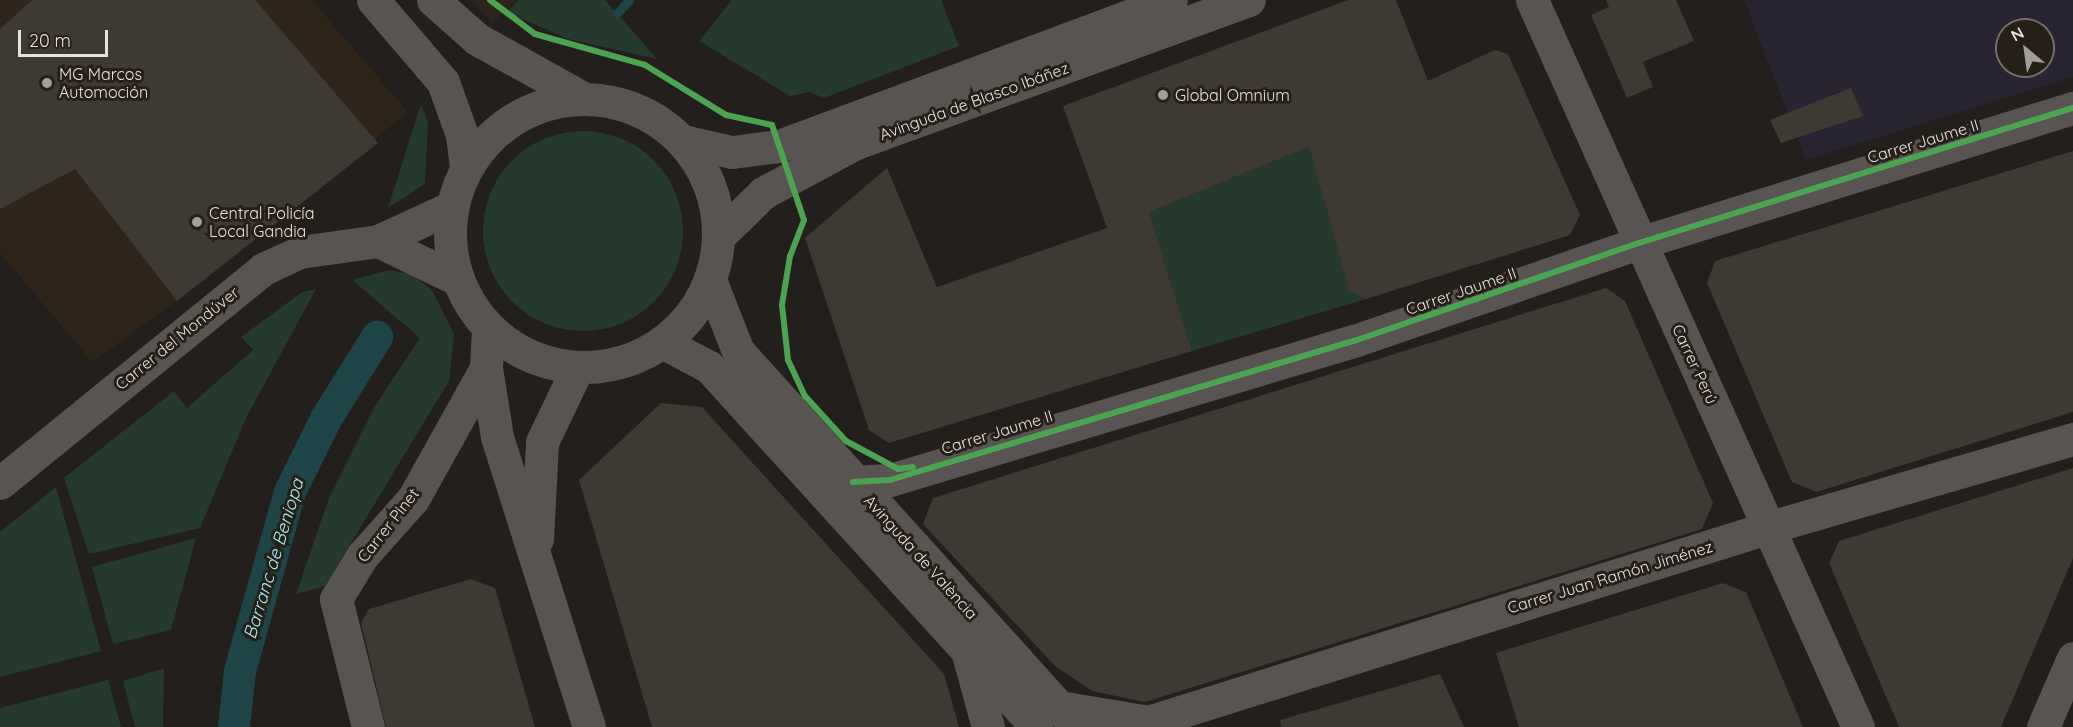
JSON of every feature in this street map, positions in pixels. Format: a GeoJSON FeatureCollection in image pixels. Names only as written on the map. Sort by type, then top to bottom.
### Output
{"type":"FeatureCollection","features":[{"type":"Feature","properties":{"kind":"street"},"geometry":{"type":"LineString","coordinates":[[373,0],[444,82],[462,135],[466,169]]}},
{"type":"Feature","properties":{"kind":"street"},"geometry":{"type":"LineString","coordinates":[[433,0],[477,39],[583,98],[638,109],[683,141],[703,170],[715,202],[719,236],[710,280],[698,304],[662,342],[626,359],[578,367],[545,362],[488,328],[457,279],[449,237],[452,207],[466,169],[489,139],[528,111],[583,98]]}},
{"type":"Feature","properties":{"kind":"street","name":"Avinguda de Blasco Ibáñez"},"geometry":{"type":"LineString","coordinates":[[683,141],[732,152],[779,146],[1171,0]]}},
{"type":"Feature","properties":{"kind":"street","name":"Avinguda de Blasco Ibáñez"},"geometry":{"type":"LineString","coordinates":[[719,236],[763,193],[856,143],[1249,0]]}},
{"type":"Feature","properties":{"kind":"street","name":"Carrer Perú"},"geometry":{"type":"LineString","coordinates":[[1532,0],[1858,727]]}},
{"type":"Feature","properties":{"kind":"street","name":"Carrer Jaume II"},"geometry":{"type":"LineString","coordinates":[[853,482],[890,480],[1354,341],[1639,243],[2073,108]]}},
{"type":"Feature","properties":{"kind":"street","name":"Carrer del Mondúver"},"geometry":{"type":"LineString","coordinates":[[0,483],[263,268],[300,252],[378,241],[452,207]]}},
{"type":"Feature","properties":{"kind":"street"},"geometry":{"type":"LineString","coordinates":[[378,241],[457,279]]}},
{"type":"Feature","properties":{"kind":"street","name":"Avinguda de València"},"geometry":{"type":"LineString","coordinates":[[710,280],[738,351],[1059,721]]}},
{"type":"Feature","properties":{"kind":"street"},"geometry":{"type":"LineString","coordinates":[[488,328],[486,368],[497,437],[589,727]]}},
{"type":"Feature","properties":{"kind":"street","name":"Avinguda de València"},"geometry":{"type":"LineString","coordinates":[[662,342],[709,367],[1010,699],[1059,721]]}},
{"type":"Feature","properties":{"kind":"street"},"geometry":{"type":"LineString","coordinates":[[536,565],[542,442],[578,367]]}},
{"type":"Feature","properties":{"kind":"street","name":"Carrer Pinet"},"geometry":{"type":"LineString","coordinates":[[368,727],[336,599],[362,556],[413,499],[486,368]]}},
{"type":"Feature","properties":{"kind":"street","name":"Carrer Juan Ramón Jiménez"},"geometry":{"type":"LineString","coordinates":[[1059,721],[1147,724],[1770,527],[2073,439]]}},
{"type":"Feature","properties":{"kind":"street"},"geometry":{"type":"LineString","coordinates":[[968,654],[988,727]]}},
{"type":"Feature","properties":{"kind":"street"},"geometry":{"type":"LineString","coordinates":[[2043,727],[2073,658]]}},
{"type":"Feature","properties":{"kind":"shaded area"},"geometry":{"type":"Polygon","coordinates":[[[0,0],[312,0],[408,112],[177,301],[92,362],[0,253],[0,0]]]}},
{"type":"Feature","properties":{"kind":"shaded area"},"geometry":{"type":"Polygon","coordinates":[[[471,0],[517,0],[492,24],[471,0]]]}},
{"type":"Feature","properties":{"kind":"shaded area"},"geometry":{"type":"Polygon","coordinates":[[[1744,0],[2073,0],[2073,77],[1806,160],[1744,0]]]}},
{"type":"Feature","properties":{"kind":"green space"},"geometry":{"type":"Polygon","coordinates":[[[519,0],[605,0],[657,59],[568,39],[507,12],[519,0]]]}},
{"type":"Feature","properties":{"kind":"green space"},"geometry":{"type":"Polygon","coordinates":[[[732,0],[941,0],[959,46],[824,98],[809,92],[790,96],[699,41],[732,0]]]}},
{"type":"Feature","properties":{"kind":"green space"},"geometry":{"type":"Polygon","coordinates":[[[421,104],[428,122],[425,184],[388,208],[421,104]]]}},
{"type":"Feature","properties":{"kind":"green space"},"geometry":{"type":"Polygon","coordinates":[[[573,131],[593,131],[630,142],[647,153],[661,167],[676,193],[683,221],[679,260],[672,278],[661,295],[647,309],[630,320],[612,327],[593,331],[573,331],[536,320],[519,309],[505,295],[494,278],[487,260],[483,241],[483,221],[494,184],[505,167],[519,153],[536,142],[554,135],[573,131]]]}},
{"type":"Feature","properties":{"kind":"green space"},"geometry":{"type":"Polygon","coordinates":[[[1309,147],[1347,283],[1366,299],[1192,351],[1149,212],[1309,147]]]}},
{"type":"Feature","properties":{"kind":"green space"},"geometry":{"type":"Polygon","coordinates":[[[389,270],[411,274],[432,290],[454,334],[449,381],[325,586],[296,594],[329,498],[375,406],[420,338],[352,280],[389,270]]]}},
{"type":"Feature","properties":{"kind":"green space"},"geometry":{"type":"Polygon","coordinates":[[[316,289],[246,418],[200,528],[89,554],[64,478],[174,391],[187,408],[253,350],[241,337],[302,292],[316,289]]]}},
{"type":"Feature","properties":{"kind":"green space"},"geometry":{"type":"Polygon","coordinates":[[[56,487],[101,651],[0,677],[0,532],[56,487]]]}},
{"type":"Feature","properties":{"kind":"green space"},"geometry":{"type":"Polygon","coordinates":[[[196,538],[171,630],[113,644],[92,567],[196,538]]]}},
{"type":"Feature","properties":{"kind":"green space"},"geometry":{"type":"Polygon","coordinates":[[[164,668],[163,727],[135,727],[123,681],[164,668]]]}},
{"type":"Feature","properties":{"kind":"green space"},"geometry":{"type":"Polygon","coordinates":[[[108,680],[121,727],[0,727],[0,708],[108,680]]]}},
{"type":"Feature","properties":{"kind":"building","name":"Central Policía Local Gandia"},"geometry":{"type":"Polygon","coordinates":[[[32,0],[255,0],[378,143],[177,301],[75,169],[0,209],[0,29],[32,0]]]}},
{"type":"Feature","properties":{"kind":"building"},"geometry":{"type":"Polygon","coordinates":[[[1348,0],[1396,0],[1428,81],[1495,50],[1508,54],[1580,215],[1570,235],[1366,299],[1349,290],[1309,147],[1149,212],[1192,351],[889,443],[869,430],[805,238],[887,168],[937,287],[1107,228],[1063,106],[1348,0]]]}},
{"type":"Feature","properties":{"kind":"building"},"geometry":{"type":"Polygon","coordinates":[[[1606,0],[1676,0],[1694,41],[1643,62],[1653,87],[1627,98],[1591,15],[1609,7],[1606,0]]]}},
{"type":"Feature","properties":{"kind":"building"},"geometry":{"type":"Polygon","coordinates":[[[1851,88],[1863,116],[1781,143],[1770,120],[1851,88]]]}},
{"type":"Feature","properties":{"kind":"building"},"geometry":{"type":"Polygon","coordinates":[[[2073,151],[2073,412],[1816,492],[1792,482],[1707,283],[1715,261],[2073,151]]]}},
{"type":"Feature","properties":{"kind":"building"},"geometry":{"type":"Polygon","coordinates":[[[1606,288],[1625,301],[1713,503],[1702,529],[1145,702],[1092,691],[1055,666],[923,524],[933,498],[1606,288]]]}},
{"type":"Feature","properties":{"kind":"building"},"geometry":{"type":"Polygon","coordinates":[[[661,403],[702,407],[944,674],[959,727],[652,727],[579,480],[661,403]]]}},
{"type":"Feature","properties":{"kind":"building"},"geometry":{"type":"Polygon","coordinates":[[[2073,468],[2073,558],[2001,727],[1899,727],[1829,563],[1839,541],[2073,468]]]}},
{"type":"Feature","properties":{"kind":"building"},"geometry":{"type":"Polygon","coordinates":[[[471,579],[495,588],[535,727],[386,727],[361,623],[369,609],[471,579]]]}},
{"type":"Feature","properties":{"kind":"building"},"geometry":{"type":"Polygon","coordinates":[[[1723,583],[1746,592],[1803,727],[1519,727],[1496,653],[1723,583]]]}},
{"type":"Feature","properties":{"kind":"building"},"geometry":{"type":"Polygon","coordinates":[[[1440,674],[1464,727],[1281,727],[1280,720],[1440,674]]]}},
{"type":"Feature","properties":{"kind":"waterway"},"geometry":{"type":"LineString","coordinates":[[617,13],[629,0]]}},
{"type":"Feature","properties":{"kind":"waterway","name":"Barranc de Beniopa"},"geometry":{"type":"LineString","coordinates":[[234,727],[240,671],[290,492],[326,419],[377,337]]}},
{"type":"Feature","properties":{"kind":"cycle path"},"geometry":{"type":"LineString","coordinates":[[490,0],[535,34],[645,65],[726,115],[772,125],[804,220],[790,256],[782,305],[788,360],[805,396],[846,441],[898,469],[913,467]]}},
{"type":"Feature","properties":{"kind":"cycle path"},"geometry":{"type":"LineString","coordinates":[[853,482],[890,480],[1354,341],[1639,243],[2073,108]]}},
{"type":"Feature","properties":{"kind":"place","name":"MG Marcos Automoción"},"geometry":{"type":"Point","coordinates":[47,83]}},
{"type":"Feature","properties":{"kind":"place","name":"Global Omnium"},"geometry":{"type":"Point","coordinates":[1163,95]}},
{"type":"Feature","properties":{"kind":"place","name":"Central Policía Local Gandia"},"geometry":{"type":"Point","coordinates":[197,222]}}]}
